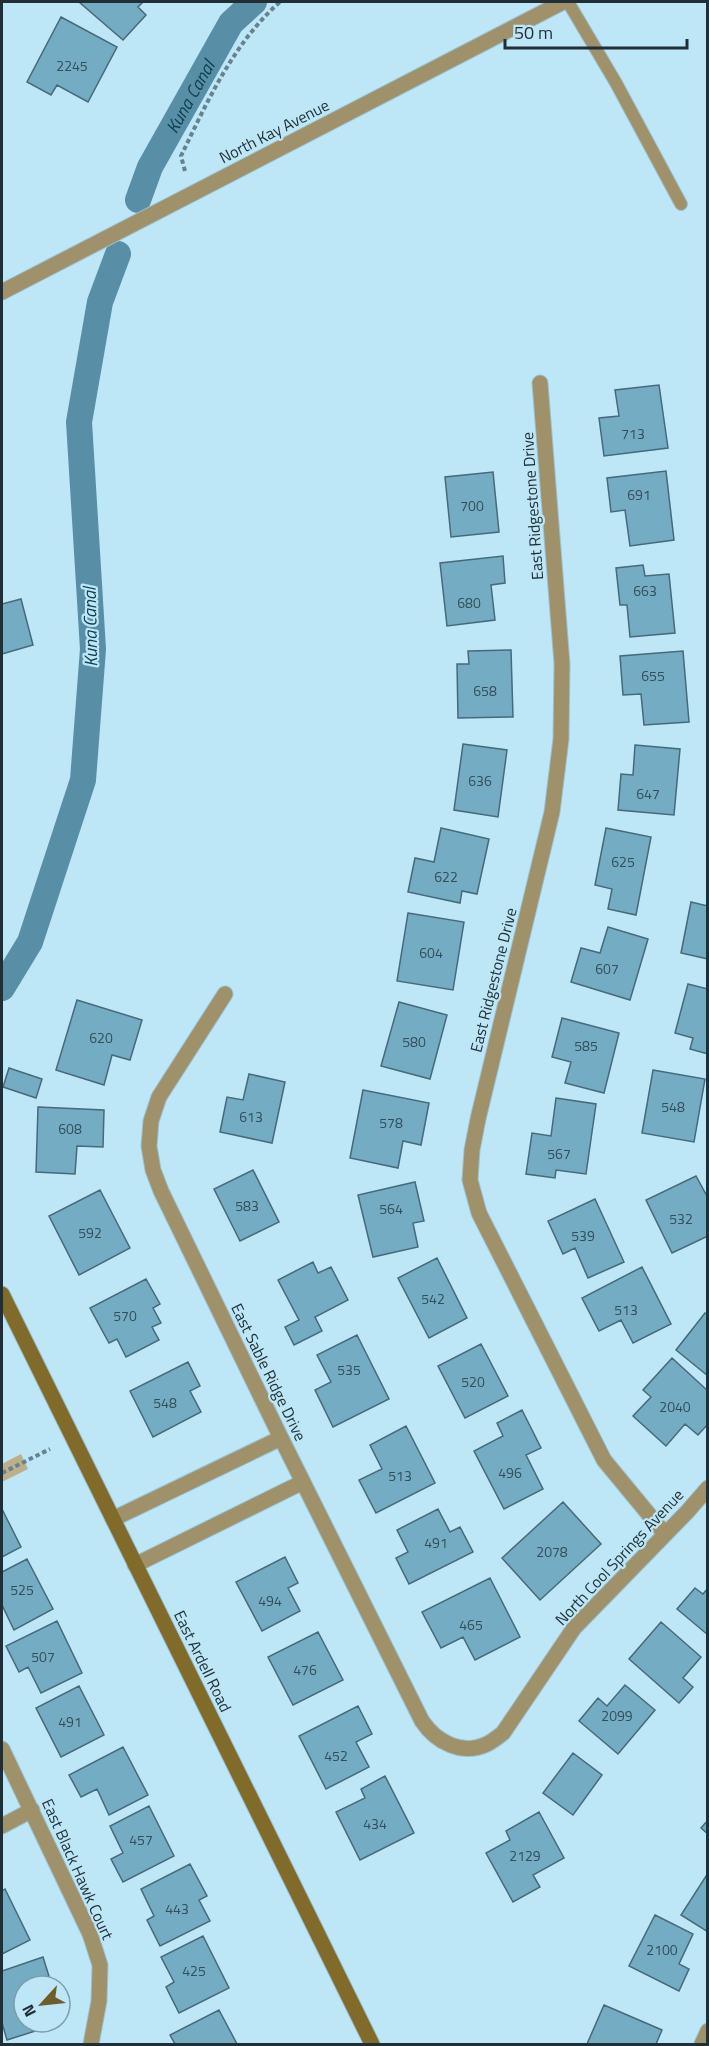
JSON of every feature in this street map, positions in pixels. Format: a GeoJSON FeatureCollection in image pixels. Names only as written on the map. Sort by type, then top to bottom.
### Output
{"type":"FeatureCollection","features":[{"type":"Feature","properties":{"kind":"street","name":"North Kay Avenue"},"geometry":{"type":"LineString","coordinates":[[2,292],[563,2]]}},
{"type":"Feature","properties":{"kind":"street","name":"East Ridgestone Drive"},"geometry":{"type":"LineString","coordinates":[[540,383],[562,664],[561,739],[552,812],[471,1150],[470,1180],[479,1213],[604,1460],[665,1534]]}},
{"type":"Feature","properties":{"kind":"street","name":"East Sable Ridge Drive"},"geometry":{"type":"LineString","coordinates":[[225,994],[159,1097],[151,1121],[149,1146],[153,1170],[161,1191],[281,1438],[422,1721],[429,1732],[444,1743],[460,1748]]}},
{"type":"Feature","properties":{"kind":"street","name":"East Ardell Road"},"geometry":{"type":"LineString","coordinates":[[2,1294],[372,2044]]}},
{"type":"Feature","properties":{"kind":"street"},"geometry":{"type":"LineString","coordinates":[[113,1519],[281,1438]]}},
{"type":"Feature","properties":{"kind":"street"},"geometry":{"type":"LineString","coordinates":[[135,1565],[303,1482]]}},
{"type":"Feature","properties":{"kind":"street","name":"North Cool Springs Avenue"},"geometry":{"type":"LineString","coordinates":[[460,1748],[468,1749],[486,1745],[503,1733],[574,1628],[708,1488]]}},
{"type":"Feature","properties":{"kind":"street","name":"East Black Hawk Court"},"geometry":{"type":"LineString","coordinates":[[2,1749],[90,1934],[100,1965],[99,2001],[91,2044]]}},
{"type":"Feature","properties":{"kind":"street"},"geometry":{"type":"LineString","coordinates":[[2,1826],[32,1810]]}},
{"type":"Feature","properties":{"kind":"street"},"geometry":{"type":"LineString","coordinates":[[702,2044],[708,2031]]}},
{"type":"Feature","properties":{"kind":"lane"},"geometry":{"type":"LineString","coordinates":[[568,2],[616,83],[681,204]]}},
{"type":"Feature","properties":{"kind":"path"},"geometry":{"type":"LineString","coordinates":[[185,171],[181,156],[212,94],[232,60],[254,30],[280,2]]}},
{"type":"Feature","properties":{"kind":"path"},"geometry":{"type":"LineString","coordinates":[[2,1473],[50,1449]]}},
{"type":"Feature","properties":{"kind":"shaded area"},"geometry":{"type":"Polygon","coordinates":[[[21,1454],[28,1469],[2,1482],[2,1464],[21,1454]]]}},
{"type":"Feature","properties":{"kind":"building"},"geometry":{"type":"Polygon","coordinates":[[[79,2],[143,2],[138,7],[146,15],[123,40],[79,2]]]}},
{"type":"Feature","properties":{"kind":"building"},"geometry":{"type":"Polygon","coordinates":[[[61,17],[117,47],[88,102],[57,85],[51,95],[27,82],[61,17]]]}},
{"type":"Feature","properties":{"kind":"building"},"geometry":{"type":"Polygon","coordinates":[[[659,385],[668,448],[604,456],[599,418],[619,416],[615,390],[659,385]]]}},
{"type":"Feature","properties":{"kind":"building"},"geometry":{"type":"Polygon","coordinates":[[[666,471],[674,540],[630,546],[625,510],[611,512],[607,478],[666,471]]]}},
{"type":"Feature","properties":{"kind":"building"},"geometry":{"type":"Polygon","coordinates":[[[493,472],[499,532],[451,537],[445,477],[493,472]]]}},
{"type":"Feature","properties":{"kind":"building"},"geometry":{"type":"Polygon","coordinates":[[[503,556],[505,583],[491,585],[495,620],[447,626],[440,563],[503,556]]]}},
{"type":"Feature","properties":{"kind":"building"},"geometry":{"type":"Polygon","coordinates":[[[643,565],[645,576],[669,574],[675,633],[630,637],[627,605],[620,605],[616,568],[643,565]]]}},
{"type":"Feature","properties":{"kind":"building"},"geometry":{"type":"Polygon","coordinates":[[[21,599],[33,645],[2,654],[2,604],[21,599]]]}},
{"type":"Feature","properties":{"kind":"building"},"geometry":{"type":"Polygon","coordinates":[[[511,650],[513,717],[458,718],[457,664],[469,664],[468,651],[511,650]]]}},
{"type":"Feature","properties":{"kind":"building"},"geometry":{"type":"Polygon","coordinates":[[[683,651],[689,722],[644,725],[641,694],[623,695],[620,656],[683,651]]]}},
{"type":"Feature","properties":{"kind":"building"},"geometry":{"type":"Polygon","coordinates":[[[463,744],[507,750],[498,817],[454,810],[463,744]]]}},
{"type":"Feature","properties":{"kind":"building"},"geometry":{"type":"Polygon","coordinates":[[[635,745],[680,749],[674,815],[618,810],[621,774],[633,775],[635,745]]]}},
{"type":"Feature","properties":{"kind":"building"},"geometry":{"type":"Polygon","coordinates":[[[441,828],[489,839],[477,894],[462,891],[460,903],[408,892],[415,858],[434,862],[441,828]]]}},
{"type":"Feature","properties":{"kind":"building"},"geometry":{"type":"Polygon","coordinates":[[[606,828],[651,837],[636,915],[608,909],[612,889],[595,885],[606,828]]]}},
{"type":"Feature","properties":{"kind":"building"},"geometry":{"type":"Polygon","coordinates":[[[691,902],[708,906],[708,959],[681,953],[691,902]]]}},
{"type":"Feature","properties":{"kind":"building"},"geometry":{"type":"Polygon","coordinates":[[[408,913],[464,922],[453,990],[397,981],[408,913]]]}},
{"type":"Feature","properties":{"kind":"building"},"geometry":{"type":"Polygon","coordinates":[[[608,927],[648,939],[630,1000],[571,982],[581,948],[600,953],[608,927]]]}},
{"type":"Feature","properties":{"kind":"building"},"geometry":{"type":"Polygon","coordinates":[[[688,984],[708,989],[708,1054],[690,1049],[693,1038],[675,1033],[688,984]]]}},
{"type":"Feature","properties":{"kind":"building"},"geometry":{"type":"Polygon","coordinates":[[[77,1000],[142,1020],[130,1060],[112,1055],[104,1085],[56,1070],[77,1000]]]}},
{"type":"Feature","properties":{"kind":"building"},"geometry":{"type":"Polygon","coordinates":[[[399,1002],[447,1015],[430,1079],[381,1066],[399,1002]]]}},
{"type":"Feature","properties":{"kind":"building"},"geometry":{"type":"Polygon","coordinates":[[[562,1018],[619,1033],[604,1093],[565,1083],[571,1062],[552,1057],[562,1018]]]}},
{"type":"Feature","properties":{"kind":"building"},"geometry":{"type":"Polygon","coordinates":[[[9,1068],[42,1079],[36,1098],[3,1087],[9,1068]]]}},
{"type":"Feature","properties":{"kind":"building"},"geometry":{"type":"Polygon","coordinates":[[[653,1070],[705,1079],[694,1142],[642,1133],[653,1070]]]}},
{"type":"Feature","properties":{"kind":"building"},"geometry":{"type":"Polygon","coordinates":[[[249,1074],[285,1082],[272,1143],[220,1132],[227,1097],[243,1100],[249,1074]]]}},
{"type":"Feature","properties":{"kind":"building"},"geometry":{"type":"Polygon","coordinates":[[[363,1090],[429,1103],[421,1145],[403,1141],[398,1168],[350,1158],[363,1090]]]}},
{"type":"Feature","properties":{"kind":"building"},"geometry":{"type":"Polygon","coordinates":[[[556,1098],[596,1104],[586,1174],[556,1170],[555,1178],[526,1174],[532,1133],[551,1136],[556,1098]]]}},
{"type":"Feature","properties":{"kind":"building"},"geometry":{"type":"Polygon","coordinates":[[[38,1107],[104,1110],[103,1147],[77,1146],[75,1174],[36,1172],[38,1107]]]}},
{"type":"Feature","properties":{"kind":"building"},"geometry":{"type":"Polygon","coordinates":[[[253,1170],[279,1222],[240,1241],[214,1189],[253,1170]]]}},
{"type":"Feature","properties":{"kind":"building"},"geometry":{"type":"Polygon","coordinates":[[[696,1176],[708,1198],[708,1236],[672,1253],[646,1200],[696,1176]]]}},
{"type":"Feature","properties":{"kind":"building"},"geometry":{"type":"Polygon","coordinates":[[[415,1182],[424,1221],[413,1223],[418,1247],[373,1257],[358,1195],[415,1182]]]}},
{"type":"Feature","properties":{"kind":"building"},"geometry":{"type":"Polygon","coordinates":[[[100,1190],[130,1248],[79,1275],[49,1216],[100,1190]]]}},
{"type":"Feature","properties":{"kind":"building"},"geometry":{"type":"Polygon","coordinates":[[[595,1199],[624,1262],[588,1278],[575,1248],[563,1254],[548,1221],[595,1199]]]}},
{"type":"Feature","properties":{"kind":"building"},"geometry":{"type":"Polygon","coordinates":[[[437,1258],[467,1318],[429,1338],[398,1278],[437,1258]]]}},
{"type":"Feature","properties":{"kind":"building"},"geometry":{"type":"Polygon","coordinates":[[[313,1262],[318,1273],[331,1267],[348,1300],[315,1317],[322,1331],[294,1345],[285,1327],[299,1320],[278,1280],[313,1262]]]}},
{"type":"Feature","properties":{"kind":"building"},"geometry":{"type":"Polygon","coordinates":[[[642,1267],[671,1324],[633,1343],[621,1320],[599,1331],[582,1298],[642,1267]]]}},
{"type":"Feature","properties":{"kind":"building"},"geometry":{"type":"Polygon","coordinates":[[[146,1279],[160,1304],[153,1308],[161,1323],[152,1327],[159,1340],[126,1357],[117,1339],[109,1343],[90,1308],[146,1279]]]}},
{"type":"Feature","properties":{"kind":"building"},"geometry":{"type":"Polygon","coordinates":[[[705,1313],[708,1315],[708,1376],[676,1350],[705,1313]]]}},
{"type":"Feature","properties":{"kind":"building"},"geometry":{"type":"Polygon","coordinates":[[[357,1335],[389,1399],[333,1427],[315,1390],[331,1382],[317,1355],[357,1335]]]}},
{"type":"Feature","properties":{"kind":"building"},"geometry":{"type":"Polygon","coordinates":[[[481,1344],[508,1396],[465,1418],[438,1366],[481,1344]]]}},
{"type":"Feature","properties":{"kind":"building"},"geometry":{"type":"Polygon","coordinates":[[[672,1358],[708,1391],[708,1424],[698,1435],[685,1424],[666,1446],[633,1416],[651,1397],[643,1390],[672,1358]]]}},
{"type":"Feature","properties":{"kind":"building"},"geometry":{"type":"Polygon","coordinates":[[[188,1362],[200,1386],[190,1391],[201,1412],[153,1437],[130,1391],[188,1362]]]}},
{"type":"Feature","properties":{"kind":"building"},"geometry":{"type":"Polygon","coordinates":[[[522,1410],[541,1448],[526,1455],[543,1489],[504,1509],[474,1451],[503,1436],[497,1423],[522,1410]]]}},
{"type":"Feature","properties":{"kind":"building"},"geometry":{"type":"Polygon","coordinates":[[[406,1426],[435,1483],[376,1513],[359,1480],[382,1469],[370,1445],[406,1426]]]}},
{"type":"Feature","properties":{"kind":"building"},"geometry":{"type":"Polygon","coordinates":[[[563,1502],[601,1544],[540,1600],[502,1558],[563,1502]]]}},
{"type":"Feature","properties":{"kind":"building"},"geometry":{"type":"Polygon","coordinates":[[[2,1509],[21,1547],[2,1557],[2,1509]]]}},
{"type":"Feature","properties":{"kind":"building"},"geometry":{"type":"Polygon","coordinates":[[[438,1509],[450,1532],[460,1527],[473,1552],[409,1584],[396,1558],[408,1552],[397,1530],[438,1509]]]}},
{"type":"Feature","properties":{"kind":"building"},"geometry":{"type":"Polygon","coordinates":[[[285,1557],[298,1583],[288,1588],[300,1611],[262,1631],[236,1582],[285,1557]]]}},
{"type":"Feature","properties":{"kind":"building"},"geometry":{"type":"Polygon","coordinates":[[[27,1559],[53,1609],[14,1630],[2,1605],[2,1572],[27,1559]]]}},
{"type":"Feature","properties":{"kind":"building"},"geometry":{"type":"Polygon","coordinates":[[[490,1578],[520,1637],[475,1660],[463,1637],[441,1648],[422,1612],[490,1578]]]}},
{"type":"Feature","properties":{"kind":"building"},"geometry":{"type":"Polygon","coordinates":[[[695,1588],[703,1594],[708,1588],[708,1635],[677,1609],[695,1588]]]}},
{"type":"Feature","properties":{"kind":"building"},"geometry":{"type":"Polygon","coordinates":[[[57,1621],[82,1673],[41,1693],[28,1667],[19,1672],[6,1646],[57,1621]]]}},
{"type":"Feature","properties":{"kind":"building"},"geometry":{"type":"Polygon","coordinates":[[[661,1622],[701,1657],[683,1678],[693,1687],[679,1703],[629,1659],[661,1622]]]}},
{"type":"Feature","properties":{"kind":"building"},"geometry":{"type":"Polygon","coordinates":[[[318,1632],[343,1680],[293,1705],[268,1657],[318,1632]]]}},
{"type":"Feature","properties":{"kind":"building"},"geometry":{"type":"Polygon","coordinates":[[[625,1685],[655,1710],[618,1754],[579,1721],[598,1698],[607,1706],[625,1685]]]}},
{"type":"Feature","properties":{"kind":"building"},"geometry":{"type":"Polygon","coordinates":[[[79,1686],[104,1735],[61,1757],[36,1708],[79,1686]]]}},
{"type":"Feature","properties":{"kind":"building"},"geometry":{"type":"Polygon","coordinates":[[[358,1706],[372,1734],[356,1742],[369,1767],[326,1789],[299,1736],[358,1706]]]}},
{"type":"Feature","properties":{"kind":"building"},"geometry":{"type":"Polygon","coordinates":[[[123,1747],[148,1795],[109,1815],[97,1789],[81,1797],[69,1775],[123,1747]]]}},
{"type":"Feature","properties":{"kind":"building"},"geometry":{"type":"Polygon","coordinates":[[[573,1753],[602,1775],[573,1815],[543,1793],[573,1753]]]}},
{"type":"Feature","properties":{"kind":"building"},"geometry":{"type":"Polygon","coordinates":[[[385,1776],[414,1833],[360,1860],[336,1812],[365,1798],[361,1789],[385,1776]]]}},
{"type":"Feature","properties":{"kind":"building"},"geometry":{"type":"Polygon","coordinates":[[[149,1806],[174,1856],[123,1882],[111,1859],[123,1853],[110,1826],[149,1806]]]}},
{"type":"Feature","properties":{"kind":"building"},"geometry":{"type":"Polygon","coordinates":[[[539,1812],[564,1858],[533,1875],[540,1887],[513,1902],[486,1853],[510,1840],[506,1831],[539,1812]]]}},
{"type":"Feature","properties":{"kind":"building"},"geometry":{"type":"Polygon","coordinates":[[[708,1820],[708,1834],[701,1828],[708,1820]]]}},
{"type":"Feature","properties":{"kind":"building"},"geometry":{"type":"Polygon","coordinates":[[[190,1864],[207,1896],[199,1900],[210,1921],[160,1946],[147,1920],[154,1916],[141,1889],[190,1864]]]}},
{"type":"Feature","properties":{"kind":"building"},"geometry":{"type":"Polygon","coordinates":[[[708,1873],[708,1932],[681,1915],[708,1873]]]}},
{"type":"Feature","properties":{"kind":"building"},"geometry":{"type":"Polygon","coordinates":[[[5,1889],[30,1940],[2,1954],[2,1891],[5,1889]]]}},
{"type":"Feature","properties":{"kind":"building"},"geometry":{"type":"Polygon","coordinates":[[[655,1915],[693,1934],[679,1964],[689,1969],[679,1991],[629,1966],[655,1915]]]}},
{"type":"Feature","properties":{"kind":"building"},"geometry":{"type":"Polygon","coordinates":[[[203,1936],[229,1988],[179,2013],[166,1987],[174,1982],[161,1957],[203,1936]]]}},
{"type":"Feature","properties":{"kind":"building"},"geometry":{"type":"Polygon","coordinates":[[[43,1957],[48,1974],[12,1974],[12,2034],[26,2034],[7,2040],[2,2023],[2,1971],[43,1957]]]}},
{"type":"Feature","properties":{"kind":"building"},"geometry":{"type":"Polygon","coordinates":[[[604,2005],[662,2030],[656,2044],[587,2044],[604,2005]]]}},
{"type":"Feature","properties":{"kind":"building"},"geometry":{"type":"Polygon","coordinates":[[[219,2010],[237,2044],[175,2044],[170,2035],[219,2010]]]}},
{"type":"Feature","properties":{"kind":"waterway","name":"Kuna Canal"},"geometry":{"type":"LineString","coordinates":[[138,200],[150,167],[231,23],[254,2]]}},
{"type":"Feature","properties":{"kind":"waterway","name":"Kuna Canal"},"geometry":{"type":"LineString","coordinates":[[2,988],[30,942],[83,780],[93,649],[79,422],[100,302],[118,254]]}}]}
